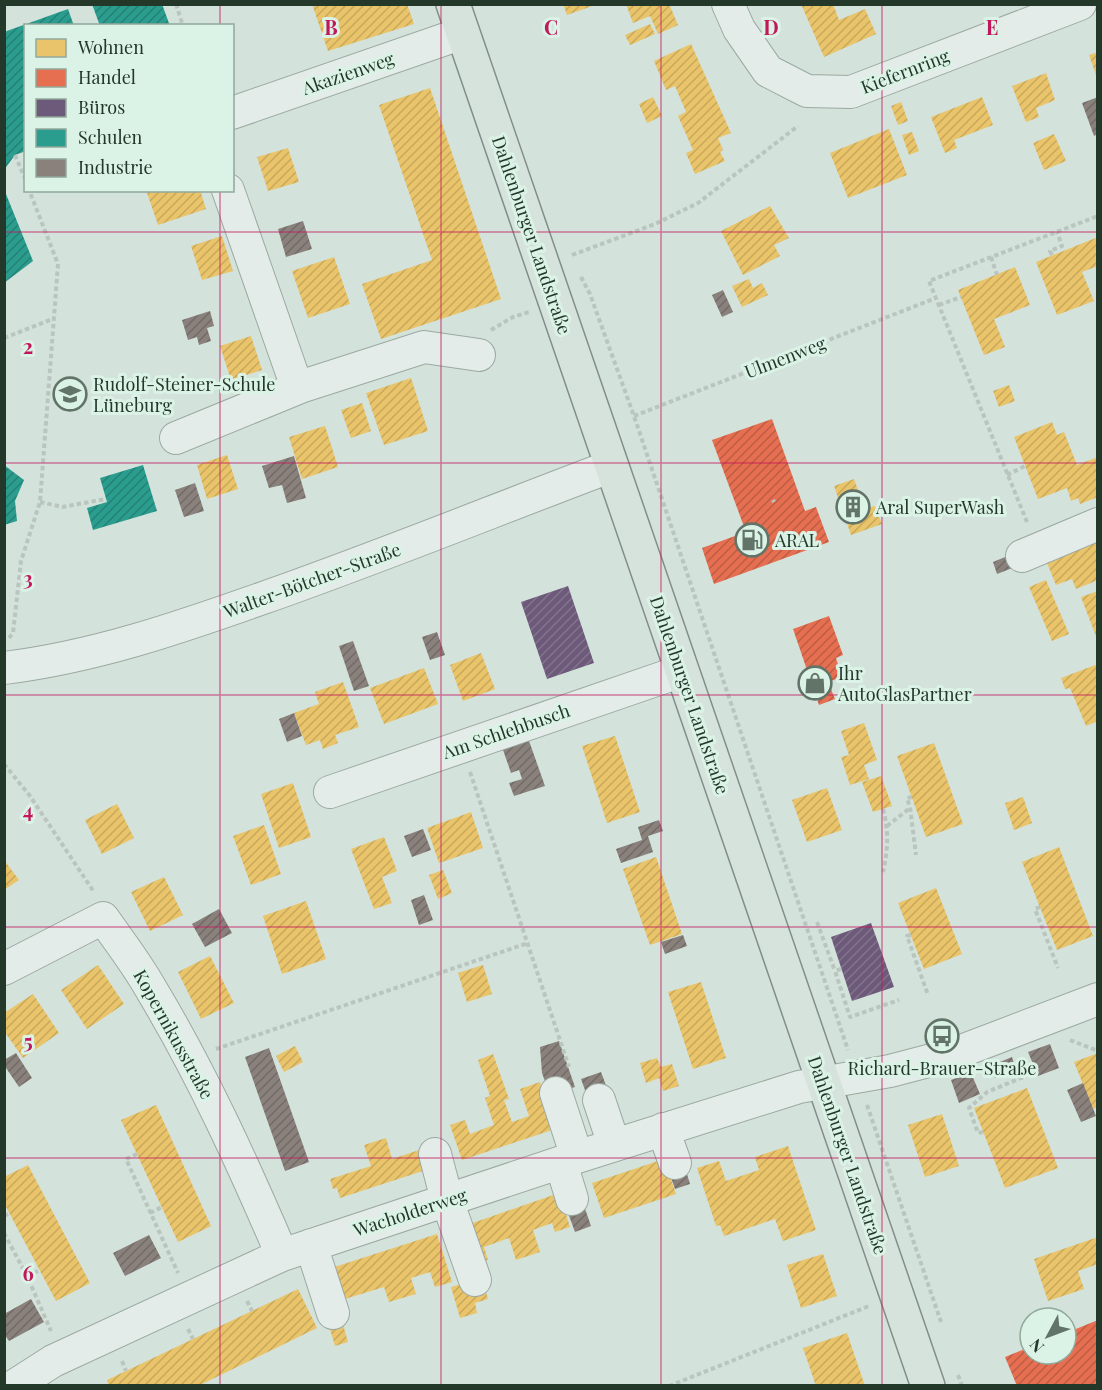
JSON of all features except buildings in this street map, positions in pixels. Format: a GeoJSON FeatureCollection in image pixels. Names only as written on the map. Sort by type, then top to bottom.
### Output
{"type":"FeatureCollection","features":[{"type":"Feature","properties":{"kind":"main road","name":"Dahlenburger Landstraße"},"geometry":{"type":"LineString","coordinates":[[458,19],[928,1386]]}},
{"type":"Feature","properties":{"kind":"street","name":"Kiefernring"},"geometry":{"type":"LineString","coordinates":[[728,4],[739,29],[768,71],[807,91],[851,92],[1080,4]]}},
{"type":"Feature","properties":{"kind":"street","name":"Akazienweg"},"geometry":{"type":"LineString","coordinates":[[234,112],[458,19]]}},
{"type":"Feature","properties":{"kind":"street"},"geometry":{"type":"LineString","coordinates":[[229,192],[293,376],[303,386]]}},
{"type":"Feature","properties":{"kind":"street"},"geometry":{"type":"LineString","coordinates":[[176,438],[303,386],[423,347],[479,355]]}},
{"type":"Feature","properties":{"kind":"street","name":"Walter-Bötcher-Straße"},"geometry":{"type":"LineString","coordinates":[[4,669],[100,651],[177,629],[310,582],[612,466]]}},
{"type":"Feature","properties":{"kind":"street"},"geometry":{"type":"LineString","coordinates":[[1030,553],[1098,524]]}},
{"type":"Feature","properties":{"kind":"street","name":"Am Schlehbusch"},"geometry":{"type":"LineString","coordinates":[[330,792],[682,671]]}},
{"type":"Feature","properties":{"kind":"street"},"geometry":{"type":"LineString","coordinates":[[4,969],[103,918]]}},
{"type":"Feature","properties":{"kind":"street","name":"Kopernikusstraße"},"geometry":{"type":"LineString","coordinates":[[103,918],[150,987],[190,1058],[239,1156],[282,1255]]}},
{"type":"Feature","properties":{"kind":"street"},"geometry":{"type":"LineString","coordinates":[[823,1083],[890,1071],[951,1054],[1098,999]]}},
{"type":"Feature","properties":{"kind":"street"},"geometry":{"type":"LineString","coordinates":[[564,1083],[572,1199]]}},
{"type":"Feature","properties":{"kind":"street","name":"Wacholderweg"},"geometry":{"type":"LineString","coordinates":[[14,1386],[62,1357],[282,1255],[663,1129],[799,1087],[823,1083]]}},
{"type":"Feature","properties":{"kind":"street"},"geometry":{"type":"LineString","coordinates":[[599,1100],[614,1145]]}},
{"type":"Feature","properties":{"kind":"street"},"geometry":{"type":"LineString","coordinates":[[663,1129],[675,1163]]}},
{"type":"Feature","properties":{"kind":"street"},"geometry":{"type":"LineString","coordinates":[[435,1154],[441,1202],[468,1282]]}},
{"type":"Feature","properties":{"kind":"street"},"geometry":{"type":"LineString","coordinates":[[311,1245],[333,1313]]}},
{"type":"Feature","properties":{"kind":"path"},"geometry":{"type":"LineString","coordinates":[[176,4],[182,24]]}},
{"type":"Feature","properties":{"kind":"path"},"geometry":{"type":"LineString","coordinates":[[579,253],[655,224],[698,203],[798,126]]}},
{"type":"Feature","properties":{"kind":"path"},"geometry":{"type":"LineString","coordinates":[[15,154],[24,176]]}},
{"type":"Feature","properties":{"kind":"path"},"geometry":{"type":"LineString","coordinates":[[20,167],[24,166]]}},
{"type":"Feature","properties":{"kind":"path"},"geometry":{"type":"LineString","coordinates":[[13,633],[21,561],[40,502],[58,264],[30,192]]}},
{"type":"Feature","properties":{"kind":"path"},"geometry":{"type":"LineString","coordinates":[[1030,553],[1007,475],[929,281],[1098,216]]}},
{"type":"Feature","properties":{"kind":"path"},"geometry":{"type":"LineString","coordinates":[[1052,255],[1050,251],[1062,246],[1057,232]]}},
{"type":"Feature","properties":{"kind":"path"},"geometry":{"type":"LineString","coordinates":[[991,257],[997,274]]}},
{"type":"Feature","properties":{"kind":"path"},"geometry":{"type":"LineString","coordinates":[[939,305],[961,297]]}},
{"type":"Feature","properties":{"kind":"path","name":"Ulmenweg"},"geometry":{"type":"LineString","coordinates":[[857,1076],[634,416],[936,298]]}},
{"type":"Feature","properties":{"kind":"path"},"geometry":{"type":"LineString","coordinates":[[479,355],[491,328],[534,310]]}},
{"type":"Feature","properties":{"kind":"path"},"geometry":{"type":"LineString","coordinates":[[4,338],[55,318]]}},
{"type":"Feature","properties":{"kind":"path"},"geometry":{"type":"LineString","coordinates":[[1007,475],[1025,466]]}},
{"type":"Feature","properties":{"kind":"path"},"geometry":{"type":"LineString","coordinates":[[40,502],[62,507],[106,499]]}},
{"type":"Feature","properties":{"kind":"path"},"geometry":{"type":"LineString","coordinates":[[461,746],[528,943],[564,1083]]}},
{"type":"Feature","properties":{"kind":"path"},"geometry":{"type":"LineString","coordinates":[[4,764],[30,796],[100,900],[103,918]]}},
{"type":"Feature","properties":{"kind":"path"},"geometry":{"type":"LineString","coordinates":[[912,797],[907,798],[916,855]]}},
{"type":"Feature","properties":{"kind":"path"},"geometry":{"type":"LineString","coordinates":[[887,826],[910,807]]}},
{"type":"Feature","properties":{"kind":"path"},"geometry":{"type":"LineString","coordinates":[[883,809],[887,826],[887,854],[883,872]]}},
{"type":"Feature","properties":{"kind":"path"},"geometry":{"type":"LineString","coordinates":[[1040,907],[1035,909],[1058,968]]}},
{"type":"Feature","properties":{"kind":"path"},"geometry":{"type":"LineString","coordinates":[[817,922],[850,1017],[899,1000]]}},
{"type":"Feature","properties":{"kind":"path"},"geometry":{"type":"LineString","coordinates":[[911,935],[907,936],[928,995]]}},
{"type":"Feature","properties":{"kind":"path"},"geometry":{"type":"LineString","coordinates":[[190,1058],[528,943]]}},
{"type":"Feature","properties":{"kind":"path"},"geometry":{"type":"LineString","coordinates":[[835,971],[841,969]]}},
{"type":"Feature","properties":{"kind":"path"},"geometry":{"type":"LineString","coordinates":[[857,1076],[944,1331]]}},
{"type":"Feature","properties":{"kind":"path"},"geometry":{"type":"LineString","coordinates":[[983,1131],[978,1133],[969,1108],[987,1092],[1026,1076]]}},
{"type":"Feature","properties":{"kind":"path"},"geometry":{"type":"LineString","coordinates":[[137,1154],[126,1160],[189,1297]]}},
{"type":"Feature","properties":{"kind":"path"},"geometry":{"type":"LineString","coordinates":[[150,1213],[162,1207]]}},
{"type":"Feature","properties":{"kind":"path"},"geometry":{"type":"LineString","coordinates":[[4,1216],[10,1213]]}},
{"type":"Feature","properties":{"kind":"path"},"geometry":{"type":"LineString","coordinates":[[4,1233],[27,1276],[62,1357]]}},
{"type":"Feature","properties":{"kind":"path"},"geometry":{"type":"LineString","coordinates":[[27,1276],[40,1270]]}},
{"type":"Feature","properties":{"kind":"path"},"geometry":{"type":"LineString","coordinates":[[669,1386],[871,1306],[898,1298]]}},
{"type":"Feature","properties":{"kind":"path"},"geometry":{"type":"LineString","coordinates":[[958,1374],[962,1386]]}},
{"type":"Feature","properties":{"kind":"place","name":"Rudolf-Steiner-Schule Lüneburg"},"geometry":{"type":"Point","coordinates":[70,394]}},
{"type":"Feature","properties":{"kind":"place","name":"Aral SuperWash"},"geometry":{"type":"Point","coordinates":[853,507]}},
{"type":"Feature","properties":{"kind":"place","name":"ARAL"},"geometry":{"type":"Point","coordinates":[752,540]}},
{"type":"Feature","properties":{"kind":"place","name":"Ihr AutoGlasPartner"},"geometry":{"type":"Point","coordinates":[815,683]}},
{"type":"Feature","properties":{"kind":"place","name":"Richard-Brauer-Straße"},"geometry":{"type":"Point","coordinates":[942,1036]}}]}
